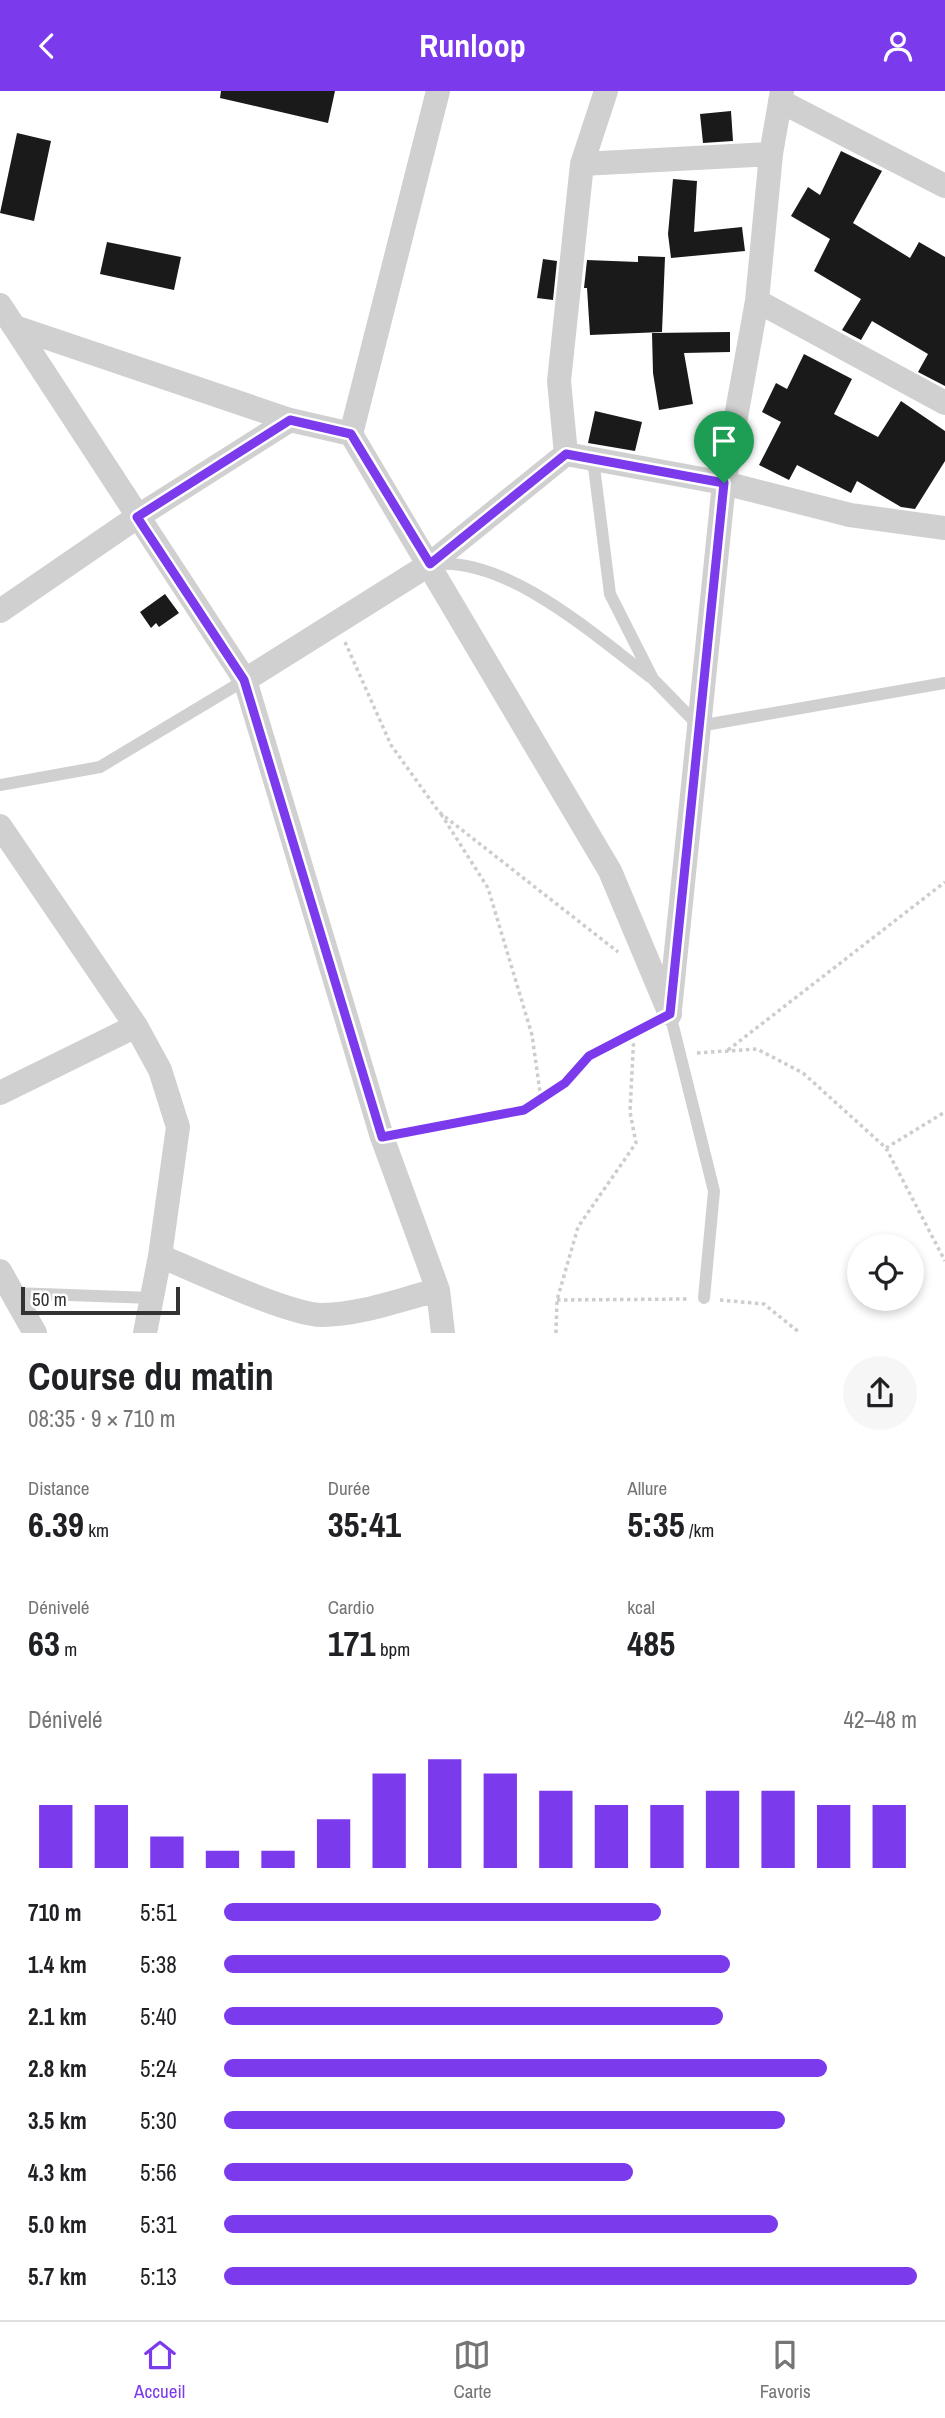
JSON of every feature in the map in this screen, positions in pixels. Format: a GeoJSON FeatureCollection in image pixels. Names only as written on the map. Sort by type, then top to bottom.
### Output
{"type":"FeatureCollection","features":[{"type":"Feature","properties":{"kind":"street"},"geometry":{"type":"LineString","coordinates":[[438,91],[351,434],[610,871],[670,1014]]}},
{"type":"Feature","properties":{"kind":"street"},"geometry":{"type":"LineString","coordinates":[[566,454],[558,381],[582,164],[606,91]]}},
{"type":"Feature","properties":{"kind":"street"},"geometry":{"type":"LineString","coordinates":[[670,1014],[724,483],[757,301],[771,154],[781,96],[945,186]]}},
{"type":"Feature","properties":{"kind":"street"},"geometry":{"type":"LineString","coordinates":[[582,164],[771,154]]}},
{"type":"Feature","properties":{"kind":"street"},"geometry":{"type":"LineString","coordinates":[[757,301],[945,403]]}},
{"type":"Feature","properties":{"kind":"street"},"geometry":{"type":"LineString","coordinates":[[0,305],[18,328],[244,680],[382,1137],[438,1290],[443,1333]]}},
{"type":"Feature","properties":{"kind":"street"},"geometry":{"type":"LineString","coordinates":[[18,328],[290,420],[351,434]]}},
{"type":"Feature","properties":{"kind":"street"},"geometry":{"type":"LineString","coordinates":[[0,611],[137,517],[290,420]]}},
{"type":"Feature","properties":{"kind":"street"},"geometry":{"type":"LineString","coordinates":[[244,680],[430,564],[566,454],[724,483],[850,515],[943,521]]}},
{"type":"Feature","properties":{"kind":"street"},"geometry":{"type":"LineString","coordinates":[[3,838],[136,1025],[160,1070],[178,1127],[160,1257],[145,1333]]}},
{"type":"Feature","properties":{"kind":"street"},"geometry":{"type":"LineString","coordinates":[[0,1093],[136,1025]]}},
{"type":"Feature","properties":{"kind":"street"},"geometry":{"type":"LineString","coordinates":[[160,1257],[279,1304],[320,1315],[346,1313],[438,1290]]}},
{"type":"Feature","properties":{"kind":"street"},"geometry":{"type":"LineString","coordinates":[[0,1271],[6,1296],[35,1333]]}},
{"type":"Feature","properties":{"kind":"lane"},"geometry":{"type":"LineString","coordinates":[[593,459],[610,594],[653,679]]}},
{"type":"Feature","properties":{"kind":"lane"},"geometry":{"type":"LineString","coordinates":[[430,564],[459,562],[543,596],[653,679],[699,726],[945,683]]}},
{"type":"Feature","properties":{"kind":"lane"},"geometry":{"type":"LineString","coordinates":[[0,785],[100,767],[244,680]]}},
{"type":"Feature","properties":{"kind":"lane"},"geometry":{"type":"LineString","coordinates":[[670,1014],[714,1191],[704,1299]]}},
{"type":"Feature","properties":{"kind":"lane"},"geometry":{"type":"LineString","coordinates":[[6,1296],[152,1298]]}},
{"type":"Feature","properties":{"kind":"path"},"geometry":{"type":"LineString","coordinates":[[337,623],[391,745],[439,812],[488,888],[532,1035],[541,1099]]}},
{"type":"Feature","properties":{"kind":"path"},"geometry":{"type":"LineString","coordinates":[[439,812],[623,956]]}},
{"type":"Feature","properties":{"kind":"path"},"geometry":{"type":"LineString","coordinates":[[726,1051],[945,881]]}},
{"type":"Feature","properties":{"kind":"path"},"geometry":{"type":"LineString","coordinates":[[382,1137],[524,1110],[565,1083],[589,1056],[670,1014]]}},
{"type":"Feature","properties":{"kind":"path"},"geometry":{"type":"LineString","coordinates":[[556,1333],[557,1300],[578,1227],[636,1143],[630,1112],[634,1032]]}},
{"type":"Feature","properties":{"kind":"path"},"geometry":{"type":"LineString","coordinates":[[680,1054],[757,1049],[803,1073],[886,1148],[945,1261]]}},
{"type":"Feature","properties":{"kind":"path"},"geometry":{"type":"LineString","coordinates":[[886,1148],[945,1112]]}},
{"type":"Feature","properties":{"kind":"path"},"geometry":{"type":"LineString","coordinates":[[557,1300],[704,1299],[764,1304],[800,1333]]}},
{"type":"Feature","properties":{"kind":"building"},"geometry":{"type":"Polygon","coordinates":[[[221,91],[335,91],[328,123],[220,98],[221,91]]]}},
{"type":"Feature","properties":{"kind":"building"},"geometry":{"type":"Polygon","coordinates":[[[731,111],[733,141],[703,143],[700,114],[731,111]]]}},
{"type":"Feature","properties":{"kind":"building"},"geometry":{"type":"Polygon","coordinates":[[[17,133],[51,141],[34,221],[0,213],[17,133]]]}},
{"type":"Feature","properties":{"kind":"building"},"geometry":{"type":"Polygon","coordinates":[[[841,151],[882,171],[853,223],[910,258],[919,242],[945,257],[945,386],[918,372],[928,354],[872,321],[861,340],[842,330],[861,299],[814,271],[830,239],[791,216],[808,187],[820,195],[841,151]]]}},
{"type":"Feature","properties":{"kind":"building"},"geometry":{"type":"Polygon","coordinates":[[[673,179],[697,181],[694,232],[742,227],[745,251],[671,258],[668,234],[673,179]]]}},
{"type":"Feature","properties":{"kind":"building"},"geometry":{"type":"Polygon","coordinates":[[[107,242],[181,257],[174,290],[100,274],[107,242]]]}},
{"type":"Feature","properties":{"kind":"building"},"geometry":{"type":"Polygon","coordinates":[[[638,256],[665,257],[662,332],[590,335],[587,288],[584,288],[587,260],[638,262],[638,256]]]}},
{"type":"Feature","properties":{"kind":"building"},"geometry":{"type":"Polygon","coordinates":[[[543,259],[557,261],[553,300],[537,298],[543,259]]]}},
{"type":"Feature","properties":{"kind":"building"},"geometry":{"type":"Polygon","coordinates":[[[730,332],[730,352],[684,353],[693,404],[659,410],[653,373],[652,333],[730,332]]]}},
{"type":"Feature","properties":{"kind":"building"},"geometry":{"type":"Polygon","coordinates":[[[804,354],[852,379],[834,414],[878,437],[901,401],[945,431],[945,461],[915,509],[901,507],[857,481],[851,493],[797,465],[789,480],[759,465],[781,422],[762,412],[776,383],[787,389],[804,354]]]}},
{"type":"Feature","properties":{"kind":"building"},"geometry":{"type":"Polygon","coordinates":[[[595,411],[642,422],[635,451],[588,443],[595,411]]]}},
{"type":"Feature","properties":{"kind":"building"},"geometry":{"type":"Polygon","coordinates":[[[165,594],[179,613],[159,627],[156,623],[151,628],[140,612],[165,594]]]}},
{"type":"Feature","properties":{"kind":"route"},"geometry":{"type":"LineString","coordinates":[[290,420],[351,434],[430,564],[566,454],[724,483],[670,1014],[589,1056],[565,1083],[524,1110],[382,1137],[244,680],[137,517],[290,420]]}}]}
